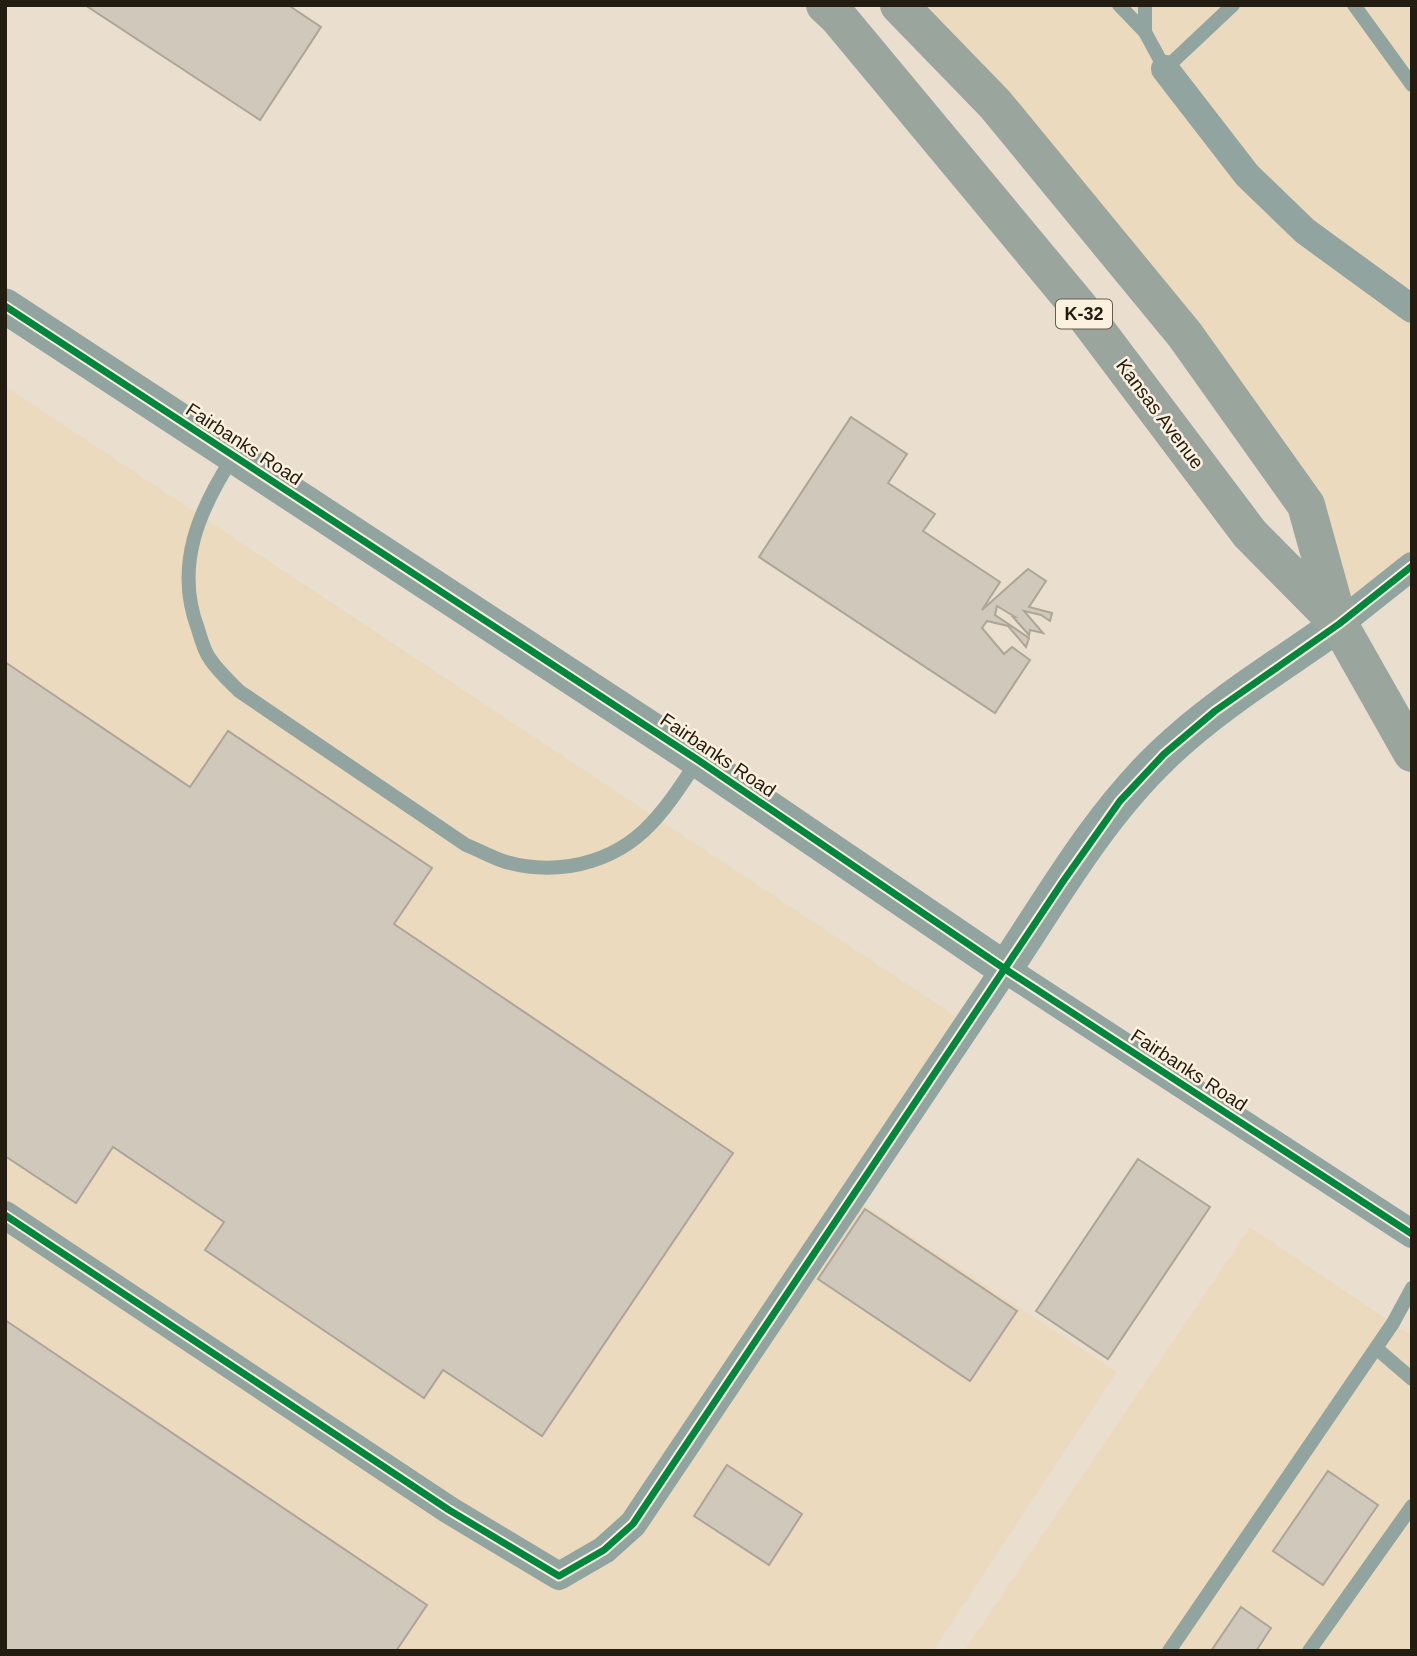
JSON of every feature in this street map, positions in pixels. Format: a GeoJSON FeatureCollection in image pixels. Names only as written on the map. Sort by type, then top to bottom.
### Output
{"type":"FeatureCollection","features":[{"type":"Feature","properties":{"kind":"main road","name":"Kansas Avenue"},"geometry":{"type":"LineString","coordinates":[[825,5],[838,16],[1079,307],[1250,534],[1339,624]]}},
{"type":"Feature","properties":{"kind":"main road","name":"Kansas Avenue"},"geometry":{"type":"LineString","coordinates":[[900,5],[995,104],[1185,335],[1306,505],[1339,624],[1412,753]]}},
{"type":"Feature","properties":{"kind":"street"},"geometry":{"type":"LineString","coordinates":[[1165,69],[1247,175],[1306,231],[1412,309]]}},
{"type":"Feature","properties":{"kind":"street","name":"Fairbanks Road"},"geometry":{"type":"LineString","coordinates":[[5,306],[698,760],[1005,969],[1412,1234]]}},
{"type":"Feature","properties":{"kind":"street"},"geometry":{"type":"LineString","coordinates":[[5,1215],[449,1510],[559,1576],[604,1550],[633,1524],[1064,880],[1120,801],[1164,754],[1215,711],[1339,624],[1412,566]]}},
{"type":"Feature","properties":{"kind":"lane"},"geometry":{"type":"LineString","coordinates":[[1119,5],[1145,32],[1165,69],[1233,5]]}},
{"type":"Feature","properties":{"kind":"lane"},"geometry":{"type":"LineString","coordinates":[[1145,5],[1145,32]]}},
{"type":"Feature","properties":{"kind":"lane"},"geometry":{"type":"LineString","coordinates":[[1354,5],[1412,85]]}},
{"type":"Feature","properties":{"kind":"lane"},"geometry":{"type":"LineString","coordinates":[[234,456],[215,485],[194,534],[187,579],[195,621],[208,658],[239,691],[467,845],[507,862],[549,869],[589,863],[621,850],[645,830],[668,805],[698,760]]}},
{"type":"Feature","properties":{"kind":"lane"},"geometry":{"type":"LineString","coordinates":[[1169,1651],[1376,1348],[1412,1288]]}},
{"type":"Feature","properties":{"kind":"lane"},"geometry":{"type":"LineString","coordinates":[[1376,1348],[1412,1380]]}},
{"type":"Feature","properties":{"kind":"lane"},"geometry":{"type":"LineString","coordinates":[[1309,1651],[1412,1506]]}},
{"type":"Feature","properties":{"kind":"shaded area"},"geometry":{"type":"Polygon","coordinates":[[[899,5],[1412,5],[1412,578],[1339,624],[1306,505],[899,5]]]}},
{"type":"Feature","properties":{"kind":"shaded area"},"geometry":{"type":"Polygon","coordinates":[[[5,386],[978,1031],[864,1205],[1117,1372],[933,1651],[5,1651],[5,386]]]}},
{"type":"Feature","properties":{"kind":"shaded area"},"geometry":{"type":"Polygon","coordinates":[[[1250,1227],[1412,1336],[1412,1651],[964,1651],[1250,1227]]]}},
{"type":"Feature","properties":{"kind":"building"},"geometry":{"type":"Polygon","coordinates":[[[85,5],[288,5],[321,27],[260,120],[85,5]]]}},
{"type":"Feature","properties":{"kind":"building"},"geometry":{"type":"Polygon","coordinates":[[[851,417],[907,454],[888,483],[935,514],[923,531],[1000,582],[982,610],[1028,569],[1046,581],[1029,607],[1052,613],[1050,621],[1041,615],[1024,611],[1043,633],[1030,630],[1029,635],[1015,617],[997,606],[995,615],[1029,638],[1026,647],[1008,626],[987,621],[982,628],[1004,654],[1012,647],[1030,660],[995,713],[759,557],[851,417]]]}},
{"type":"Feature","properties":{"kind":"building"},"geometry":{"type":"Polygon","coordinates":[[[5,662],[190,787],[228,731],[432,868],[394,924],[733,1153],[542,1436],[443,1370],[424,1398],[205,1250],[224,1222],[113,1147],[76,1203],[5,1156],[5,662]]]}},
{"type":"Feature","properties":{"kind":"building"},"geometry":{"type":"Polygon","coordinates":[[[1138,1159],[1210,1207],[1108,1359],[1036,1311],[1138,1159]]]}},
{"type":"Feature","properties":{"kind":"building"},"geometry":{"type":"Polygon","coordinates":[[[865,1209],[1017,1311],[970,1381],[818,1279],[865,1209]]]}},
{"type":"Feature","properties":{"kind":"building"},"geometry":{"type":"Polygon","coordinates":[[[5,1320],[427,1605],[396,1651],[5,1651],[5,1320]]]}},
{"type":"Feature","properties":{"kind":"building"},"geometry":{"type":"Polygon","coordinates":[[[727,1465],[802,1514],[769,1565],[694,1516],[727,1465]]]}},
{"type":"Feature","properties":{"kind":"building"},"geometry":{"type":"Polygon","coordinates":[[[1328,1471],[1378,1505],[1323,1585],[1273,1551],[1328,1471]]]}},
{"type":"Feature","properties":{"kind":"building"},"geometry":{"type":"Polygon","coordinates":[[[1241,1607],[1271,1628],[1256,1651],[1211,1651],[1241,1607]]]}},
{"type":"Feature","properties":{"kind":"cycle path"},"geometry":{"type":"LineString","coordinates":[[5,306],[698,760],[1005,969],[1412,1234]]}},
{"type":"Feature","properties":{"kind":"cycle path"},"geometry":{"type":"LineString","coordinates":[[5,1215],[449,1510],[559,1576],[604,1550],[633,1524],[1064,880],[1120,801],[1164,754],[1215,711],[1339,624],[1412,566]]}}]}
